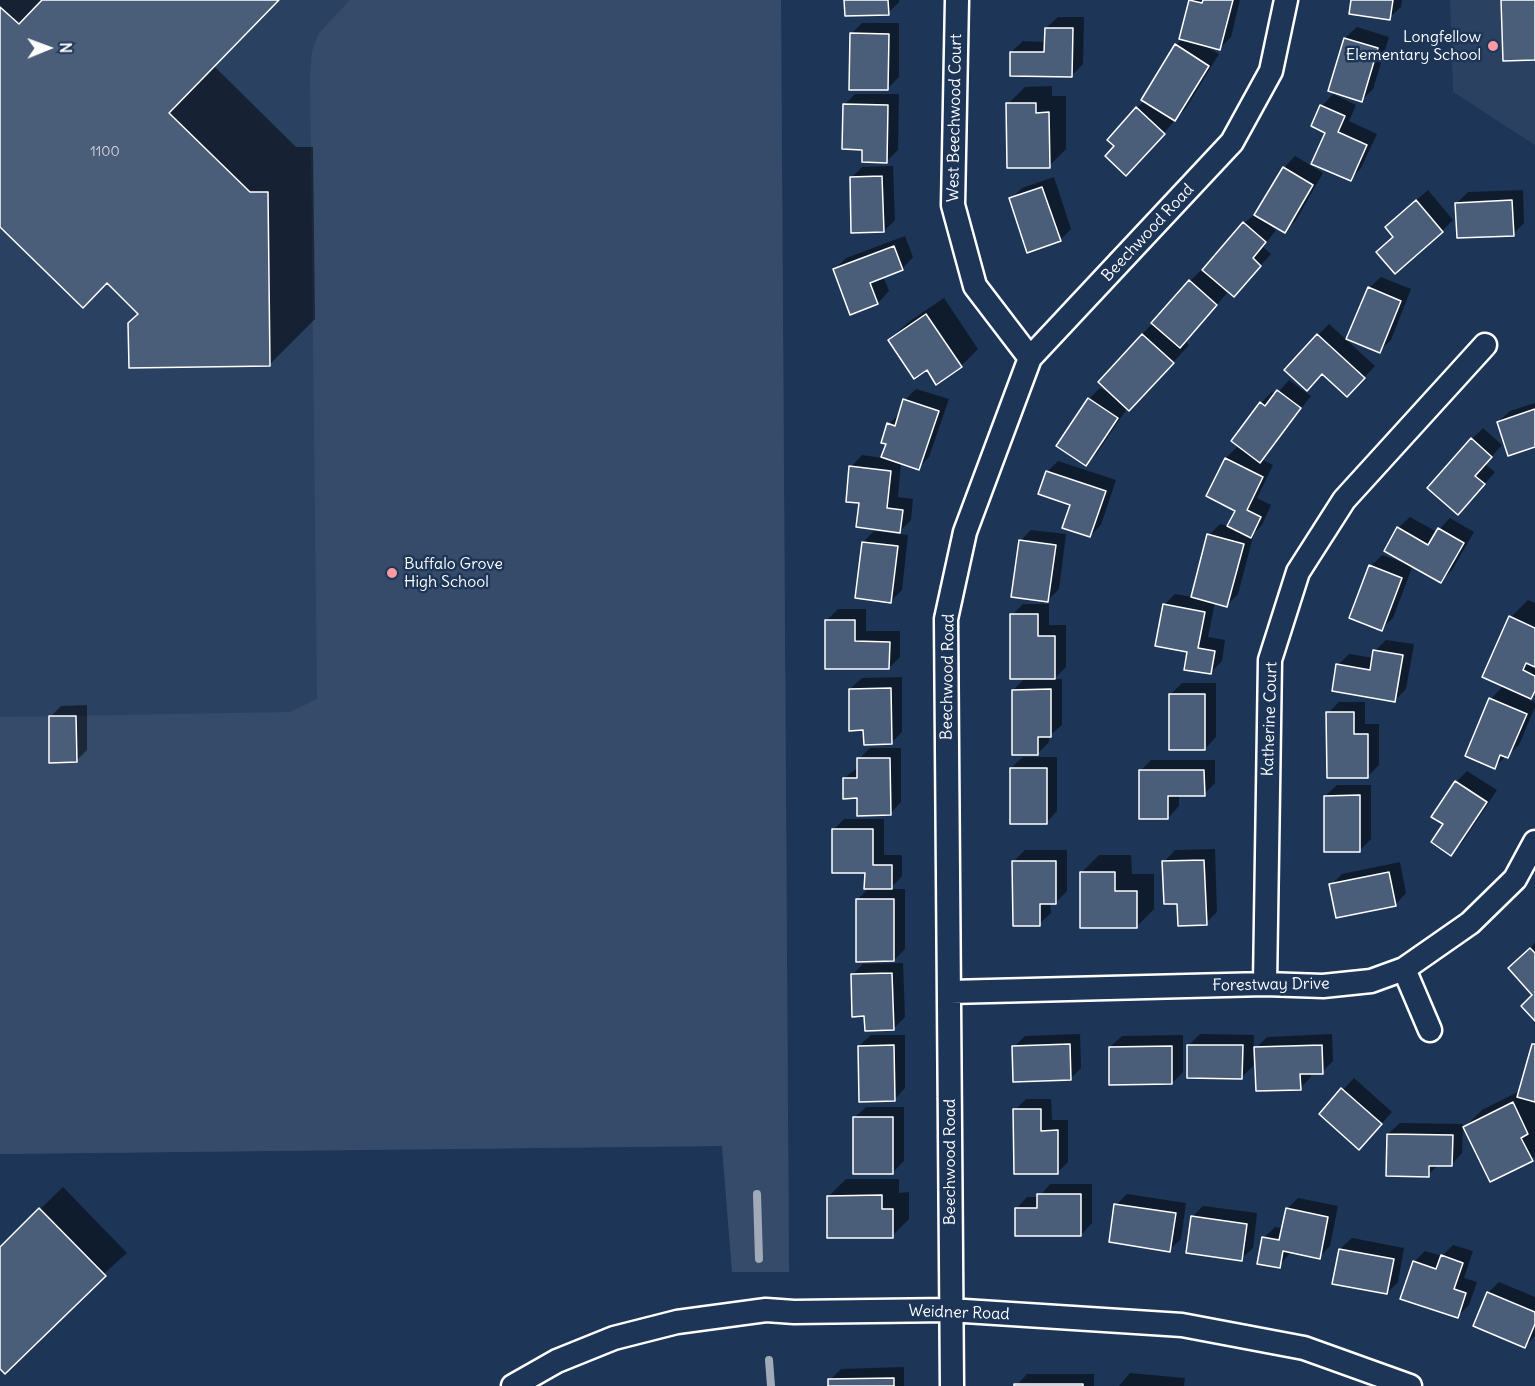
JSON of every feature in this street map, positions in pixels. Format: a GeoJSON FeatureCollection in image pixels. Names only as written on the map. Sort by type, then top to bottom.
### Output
{"type":"FeatureCollection","features":[{"type":"Feature","properties":{"kind":"street","name":"West Beechwood Court"},"geometry":{"type":"LineString","coordinates":[[957,0],[953,205],[975,286],[1030,358]]}},
{"type":"Feature","properties":{"kind":"street","name":"Beechwood Road"},"geometry":{"type":"LineString","coordinates":[[952,1386],[949,1310],[950,993],[946,619],[965,532],[1030,358],[1233,142],[1271,72],[1286,0]]}},
{"type":"Feature","properties":{"kind":"street","name":"Katherine Court"},"geometry":{"type":"LineString","coordinates":[[1265,984],[1270,660],[1298,572],[1344,500],[1485,345]]}},
{"type":"Feature","properties":{"kind":"street","name":"Forestway Drive"},"geometry":{"type":"LineString","coordinates":[[950,993],[1265,984],[1323,986],[1359,982],[1404,969],[1470,923],[1515,879],[1535,842]]}},
{"type":"Feature","properties":{"kind":"street"},"geometry":{"type":"LineString","coordinates":[[1404,969],[1431,1030]]}},
{"type":"Feature","properties":{"kind":"street","name":"Weidner Road"},"geometry":{"type":"LineString","coordinates":[[513,1386],[557,1361],[614,1338],[677,1322],[766,1310],[794,1312],[949,1310],[1182,1325],[1304,1348],[1410,1386]]}},
{"type":"Feature","properties":{"kind":"shaded area","name":"Buffalo Grove High School"},"geometry":{"type":"Polygon","coordinates":[[[0,0],[781,0],[789,1272],[732,1272],[722,1146],[0,1154],[0,0]]]}},
{"type":"Feature","properties":{"kind":"shaded area","name":"Buffalo Grove High School"},"geometry":{"type":"Polygon","coordinates":[[[350,0],[781,0],[789,1272],[732,1272],[722,1146],[0,1154],[0,717],[290,712],[317,699],[310,76],[312,51],[319,33],[350,0]]]}},
{"type":"Feature","properties":{"kind":"shaded area","name":"Longfellow Elementary School"},"geometry":{"type":"Polygon","coordinates":[[[1450,0],[1535,0],[1535,145],[1453,92],[1450,0]]]}},
{"type":"Feature","properties":{"kind":"building"},"geometry":{"type":"Polygon","coordinates":[[[42,0],[279,0],[169,113],[250,192],[268,192],[270,366],[129,368],[128,323],[138,314],[107,283],[83,308],[0,227],[0,7],[19,24],[42,0]]]}},
{"type":"Feature","properties":{"kind":"building"},"geometry":{"type":"Polygon","coordinates":[[[844,0],[888,0],[889,15],[845,16],[844,0]]]}},
{"type":"Feature","properties":{"kind":"building"},"geometry":{"type":"Polygon","coordinates":[[[1189,0],[1202,3],[1203,0],[1233,0],[1220,50],[1179,39],[1189,0]]]}},
{"type":"Feature","properties":{"kind":"building"},"geometry":{"type":"Polygon","coordinates":[[[1351,0],[1393,0],[1390,20],[1349,14],[1351,0]]]}},
{"type":"Feature","properties":{"kind":"building"},"geometry":{"type":"Polygon","coordinates":[[[1501,0],[1535,0],[1535,60],[1503,61],[1501,0]]]}},
{"type":"Feature","properties":{"kind":"building"},"geometry":{"type":"Polygon","coordinates":[[[1045,28],[1073,28],[1072,77],[1010,76],[1010,52],[1044,52],[1045,28]]]}},
{"type":"Feature","properties":{"kind":"building"},"geometry":{"type":"Polygon","coordinates":[[[850,33],[889,34],[888,90],[849,90],[850,33]]]}},
{"type":"Feature","properties":{"kind":"building"},"geometry":{"type":"Polygon","coordinates":[[[1344,38],[1378,48],[1362,102],[1328,91],[1344,38]]]}},
{"type":"Feature","properties":{"kind":"building"},"geometry":{"type":"Polygon","coordinates":[[[1175,44],[1209,66],[1175,121],[1141,100],[1175,44]]]}},
{"type":"Feature","properties":{"kind":"building"},"geometry":{"type":"Polygon","coordinates":[[[1006,103],[1036,103],[1036,113],[1049,112],[1050,168],[1007,168],[1006,103]]]}},
{"type":"Feature","properties":{"kind":"building"},"geometry":{"type":"Polygon","coordinates":[[[843,104],[888,105],[887,163],[862,162],[862,150],[842,149],[843,104]]]}},
{"type":"Feature","properties":{"kind":"building"},"geometry":{"type":"Polygon","coordinates":[[[1320,105],[1345,116],[1338,132],[1367,145],[1351,181],[1311,164],[1325,133],[1311,126],[1320,105]]]}},
{"type":"Feature","properties":{"kind":"building"},"geometry":{"type":"Polygon","coordinates":[[[1136,107],[1165,134],[1126,176],[1105,156],[1114,146],[1107,140],[1136,107]]]}},
{"type":"Feature","properties":{"kind":"building"},"geometry":{"type":"Polygon","coordinates":[[[1283,167],[1313,185],[1285,233],[1254,215],[1283,167]]]}},
{"type":"Feature","properties":{"kind":"building"},"geometry":{"type":"Polygon","coordinates":[[[882,176],[884,232],[851,233],[850,177],[882,176]]]}},
{"type":"Feature","properties":{"kind":"building"},"geometry":{"type":"Polygon","coordinates":[[[1042,187],[1061,241],[1027,253],[1009,198],[1042,187]]]}},
{"type":"Feature","properties":{"kind":"building"},"geometry":{"type":"Polygon","coordinates":[[[1416,200],[1443,232],[1395,274],[1376,252],[1393,237],[1385,227],[1416,200]]]}},
{"type":"Feature","properties":{"kind":"building"},"geometry":{"type":"Polygon","coordinates":[[[1512,200],[1514,236],[1457,238],[1455,203],[1512,200]]]}},
{"type":"Feature","properties":{"kind":"building"},"geometry":{"type":"Polygon","coordinates":[[[1243,222],[1266,242],[1253,258],[1261,266],[1234,297],[1202,270],[1243,222]]]}},
{"type":"Feature","properties":{"kind":"building"},"geometry":{"type":"Polygon","coordinates":[[[894,246],[903,270],[870,283],[878,304],[850,315],[833,269],[894,246]]]}},
{"type":"Feature","properties":{"kind":"building"},"geometry":{"type":"Polygon","coordinates":[[[1189,280],[1217,305],[1180,348],[1151,323],[1189,280]]]}},
{"type":"Feature","properties":{"kind":"building"},"geometry":{"type":"Polygon","coordinates":[[[1368,287],[1401,301],[1380,353],[1346,339],[1368,287]]]}},
{"type":"Feature","properties":{"kind":"building"},"geometry":{"type":"Polygon","coordinates":[[[926,314],[962,367],[936,385],[927,370],[914,379],[888,340],[926,314]]]}},
{"type":"Feature","properties":{"kind":"building"},"geometry":{"type":"Polygon","coordinates":[[[1142,334],[1174,363],[1129,411],[1098,382],[1142,334]]]}},
{"type":"Feature","properties":{"kind":"building"},"geometry":{"type":"Polygon","coordinates":[[[1317,334],[1365,378],[1347,397],[1322,374],[1307,391],[1284,370],[1317,334]]]}},
{"type":"Feature","properties":{"kind":"building"},"geometry":{"type":"Polygon","coordinates":[[[1277,390],[1301,408],[1260,463],[1231,441],[1260,402],[1265,406],[1277,390]]]}},
{"type":"Feature","properties":{"kind":"building"},"geometry":{"type":"Polygon","coordinates":[[[1088,398],[1118,418],[1086,466],[1056,446],[1088,398]]]}},
{"type":"Feature","properties":{"kind":"building"},"geometry":{"type":"Polygon","coordinates":[[[903,399],[939,411],[919,470],[881,457],[886,444],[881,443],[887,423],[895,426],[903,399]]]}},
{"type":"Feature","properties":{"kind":"building"},"geometry":{"type":"Polygon","coordinates":[[[1535,409],[1535,447],[1508,456],[1497,422],[1535,409]]]}},
{"type":"Feature","properties":{"kind":"building"},"geometry":{"type":"Polygon","coordinates":[[[1471,438],[1492,457],[1475,476],[1485,484],[1458,515],[1427,488],[1471,438]]]}},
{"type":"Feature","properties":{"kind":"building"},"geometry":{"type":"Polygon","coordinates":[[[1225,458],[1263,477],[1247,510],[1261,517],[1251,538],[1227,526],[1235,511],[1206,496],[1225,458]]]}},
{"type":"Feature","properties":{"kind":"building"},"geometry":{"type":"Polygon","coordinates":[[[849,466],[891,471],[887,508],[903,510],[900,533],[856,527],[859,503],[846,502],[849,466]]]}},
{"type":"Feature","properties":{"kind":"building"},"geometry":{"type":"Polygon","coordinates":[[[1046,471],[1106,491],[1090,537],[1062,528],[1070,505],[1038,494],[1046,471]]]}},
{"type":"Feature","properties":{"kind":"building"},"geometry":{"type":"Polygon","coordinates":[[[1397,527],[1428,545],[1438,528],[1464,543],[1441,583],[1384,551],[1397,527]]]}},
{"type":"Feature","properties":{"kind":"building"},"geometry":{"type":"Polygon","coordinates":[[[1207,534],[1244,544],[1227,607],[1191,597],[1207,534]]]}},
{"type":"Feature","properties":{"kind":"building"},"geometry":{"type":"Polygon","coordinates":[[[1019,540],[1056,545],[1048,602],[1011,597],[1019,540]]]}},
{"type":"Feature","properties":{"kind":"building"},"geometry":{"type":"Polygon","coordinates":[[[862,542],[898,546],[891,603],[855,598],[862,542]]]}},
{"type":"Feature","properties":{"kind":"building"},"geometry":{"type":"Polygon","coordinates":[[[1369,565],[1402,578],[1382,631],[1349,618],[1369,565]]]}},
{"type":"Feature","properties":{"kind":"building"},"geometry":{"type":"Polygon","coordinates":[[[1163,604],[1205,612],[1198,648],[1215,651],[1211,674],[1184,670],[1187,652],[1155,646],[1163,604]]]}},
{"type":"Feature","properties":{"kind":"building"},"geometry":{"type":"Polygon","coordinates":[[[1010,614],[1038,614],[1038,636],[1055,636],[1055,679],[1010,679],[1010,614]]]}},
{"type":"Feature","properties":{"kind":"building"},"geometry":{"type":"Polygon","coordinates":[[[1509,616],[1535,628],[1535,667],[1526,663],[1523,670],[1535,676],[1535,691],[1531,699],[1482,677],[1509,616]]]}},
{"type":"Feature","properties":{"kind":"building"},"geometry":{"type":"Polygon","coordinates":[[[825,620],[855,620],[855,641],[890,642],[889,669],[825,669],[825,620]]]}},
{"type":"Feature","properties":{"kind":"building"},"geometry":{"type":"Polygon","coordinates":[[[1373,650],[1403,655],[1395,702],[1332,691],[1336,664],[1370,670],[1373,650]]]}},
{"type":"Feature","properties":{"kind":"building"},"geometry":{"type":"Polygon","coordinates":[[[891,688],[892,744],[864,745],[863,730],[849,731],[849,689],[891,688]]]}},
{"type":"Feature","properties":{"kind":"building"},"geometry":{"type":"Polygon","coordinates":[[[1051,689],[1051,737],[1038,737],[1038,755],[1012,755],[1012,690],[1051,689]]]}},
{"type":"Feature","properties":{"kind":"building"},"geometry":{"type":"Polygon","coordinates":[[[1169,694],[1205,694],[1205,750],[1169,750],[1169,694]]]}},
{"type":"Feature","properties":{"kind":"building"},"geometry":{"type":"Polygon","coordinates":[[[1489,698],[1527,714],[1508,758],[1500,755],[1495,769],[1465,756],[1489,698]]]}},
{"type":"Feature","properties":{"kind":"building"},"geometry":{"type":"Polygon","coordinates":[[[1326,712],[1354,712],[1354,734],[1368,734],[1368,778],[1327,778],[1326,712]]]}},
{"type":"Feature","properties":{"kind":"building"},"geometry":{"type":"Polygon","coordinates":[[[49,716],[76,716],[77,762],[49,763],[49,716]]]}},
{"type":"Feature","properties":{"kind":"building"},"geometry":{"type":"Polygon","coordinates":[[[857,758],[890,758],[891,815],[857,816],[857,798],[843,799],[843,778],[857,778],[857,758]]]}},
{"type":"Feature","properties":{"kind":"building"},"geometry":{"type":"Polygon","coordinates":[[[1010,768],[1047,768],[1047,824],[1010,824],[1010,768]]]}},
{"type":"Feature","properties":{"kind":"building"},"geometry":{"type":"Polygon","coordinates":[[[1139,770],[1204,770],[1205,796],[1168,796],[1168,819],[1139,819],[1139,770]]]}},
{"type":"Feature","properties":{"kind":"building"},"geometry":{"type":"Polygon","coordinates":[[[1455,781],[1487,802],[1451,856],[1431,842],[1443,824],[1431,817],[1455,781]]]}},
{"type":"Feature","properties":{"kind":"building"},"geometry":{"type":"Polygon","coordinates":[[[1360,795],[1360,852],[1324,852],[1324,796],[1360,795]]]}},
{"type":"Feature","properties":{"kind":"building"},"geometry":{"type":"Polygon","coordinates":[[[832,829],[873,829],[873,865],[892,865],[892,889],[864,889],[865,873],[832,873],[832,829]]]}},
{"type":"Feature","properties":{"kind":"building"},"geometry":{"type":"Polygon","coordinates":[[[1204,860],[1207,925],[1178,926],[1177,904],[1164,904],[1162,861],[1204,860]]]}},
{"type":"Feature","properties":{"kind":"building"},"geometry":{"type":"Polygon","coordinates":[[[1012,861],[1056,861],[1056,904],[1040,904],[1040,926],[1013,926],[1012,861]]]}},
{"type":"Feature","properties":{"kind":"building"},"geometry":{"type":"Polygon","coordinates":[[[1080,872],[1115,872],[1115,891],[1137,891],[1137,928],[1080,928],[1080,872]]]}},
{"type":"Feature","properties":{"kind":"building"},"geometry":{"type":"Polygon","coordinates":[[[1389,872],[1396,906],[1336,918],[1329,884],[1389,872]]]}},
{"type":"Feature","properties":{"kind":"building"},"geometry":{"type":"Polygon","coordinates":[[[856,899],[894,899],[894,961],[856,962],[856,899]]]}},
{"type":"Feature","properties":{"kind":"building"},"geometry":{"type":"Polygon","coordinates":[[[1530,948],[1535,953],[1535,1021],[1521,1006],[1532,995],[1508,968],[1530,948]]]}},
{"type":"Feature","properties":{"kind":"building"},"geometry":{"type":"Polygon","coordinates":[[[892,973],[894,1030],[865,1031],[864,1016],[852,1017],[851,974],[892,973]]]}},
{"type":"Feature","properties":{"kind":"building"},"geometry":{"type":"Polygon","coordinates":[[[1070,1044],[1071,1080],[1013,1082],[1012,1046],[1070,1044]]]}},
{"type":"Feature","properties":{"kind":"building"},"geometry":{"type":"Polygon","coordinates":[[[1532,1044],[1535,1044],[1535,1102],[1517,1097],[1532,1044]]]}},
{"type":"Feature","properties":{"kind":"building"},"geometry":{"type":"Polygon","coordinates":[[[894,1045],[895,1101],[859,1102],[858,1046],[894,1045]]]}},
{"type":"Feature","properties":{"kind":"building"},"geometry":{"type":"Polygon","coordinates":[[[1187,1045],[1243,1045],[1242,1079],[1187,1078],[1187,1045]]]}},
{"type":"Feature","properties":{"kind":"building"},"geometry":{"type":"Polygon","coordinates":[[[1322,1045],[1323,1074],[1300,1074],[1301,1090],[1256,1091],[1254,1047],[1322,1045]]]}},
{"type":"Feature","properties":{"kind":"building"},"geometry":{"type":"Polygon","coordinates":[[[1172,1046],[1172,1084],[1109,1085],[1109,1047],[1172,1046]]]}},
{"type":"Feature","properties":{"kind":"building"},"geometry":{"type":"Polygon","coordinates":[[[1341,1088],[1382,1124],[1359,1150],[1319,1114],[1341,1088]]]}},
{"type":"Feature","properties":{"kind":"building"},"geometry":{"type":"Polygon","coordinates":[[[1513,1102],[1528,1134],[1521,1138],[1533,1161],[1490,1182],[1463,1127],[1513,1102]]]}},
{"type":"Feature","properties":{"kind":"building"},"geometry":{"type":"Polygon","coordinates":[[[1013,1109],[1041,1109],[1041,1131],[1058,1130],[1058,1174],[1014,1174],[1013,1109]]]}},
{"type":"Feature","properties":{"kind":"building"},"geometry":{"type":"Polygon","coordinates":[[[853,1117],[893,1117],[893,1174],[853,1174],[853,1117]]]}},
{"type":"Feature","properties":{"kind":"building"},"geometry":{"type":"Polygon","coordinates":[[[1387,1134],[1453,1135],[1452,1166],[1429,1166],[1429,1177],[1386,1176],[1387,1134]]]}},
{"type":"Feature","properties":{"kind":"building"},"geometry":{"type":"Polygon","coordinates":[[[1037,1194],[1081,1194],[1081,1236],[1015,1236],[1015,1208],[1037,1208],[1037,1194]]]}},
{"type":"Feature","properties":{"kind":"building"},"geometry":{"type":"Polygon","coordinates":[[[882,1195],[882,1209],[893,1209],[893,1238],[827,1238],[827,1196],[882,1195]]]}},
{"type":"Feature","properties":{"kind":"building"},"geometry":{"type":"Polygon","coordinates":[[[1114,1204],[1176,1213],[1170,1252],[1109,1242],[1114,1204]]]}},
{"type":"Feature","properties":{"kind":"building"},"geometry":{"type":"Polygon","coordinates":[[[39,1208],[106,1276],[5,1374],[0,1369],[0,1247],[39,1208]]]}},
{"type":"Feature","properties":{"kind":"building"},"geometry":{"type":"Polygon","coordinates":[[[1286,1208],[1328,1217],[1320,1259],[1283,1251],[1280,1268],[1257,1264],[1262,1237],[1279,1240],[1286,1208]]]}},
{"type":"Feature","properties":{"kind":"building"},"geometry":{"type":"Polygon","coordinates":[[[1191,1216],[1247,1224],[1242,1261],[1186,1253],[1191,1216]]]}},
{"type":"Feature","properties":{"kind":"building"},"geometry":{"type":"Polygon","coordinates":[[[1339,1249],[1394,1259],[1387,1294],[1332,1284],[1339,1249]]]}},
{"type":"Feature","properties":{"kind":"building"},"geometry":{"type":"Polygon","coordinates":[[[1441,1255],[1463,1263],[1454,1289],[1466,1293],[1458,1318],[1400,1299],[1413,1261],[1436,1269],[1441,1255]]]}},
{"type":"Feature","properties":{"kind":"building"},"geometry":{"type":"Polygon","coordinates":[[[1487,1292],[1535,1312],[1535,1324],[1525,1348],[1473,1326],[1487,1292]]]}},
{"type":"Feature","properties":{"kind":"building"},"geometry":{"type":"Polygon","coordinates":[[[894,1378],[894,1386],[828,1386],[828,1379],[894,1378]]]}},
{"type":"Feature","properties":{"kind":"building"},"geometry":{"type":"Polygon","coordinates":[[[1014,1384],[1083,1384],[1083,1386],[1014,1386],[1014,1384]]]}},
{"type":"Feature","properties":{"kind":"waterway"},"geometry":{"type":"LineString","coordinates":[[757,1194],[759,1259]]}},
{"type":"Feature","properties":{"kind":"waterway"},"geometry":{"type":"LineString","coordinates":[[769,1360],[771,1386]]}},
{"type":"Feature","properties":{"kind":"place","name":"Longfellow Elementary School"},"geometry":{"type":"Point","coordinates":[1493,46]}},
{"type":"Feature","properties":{"kind":"place","name":"Buffalo Grove High School"},"geometry":{"type":"Point","coordinates":[392,573]}}]}
